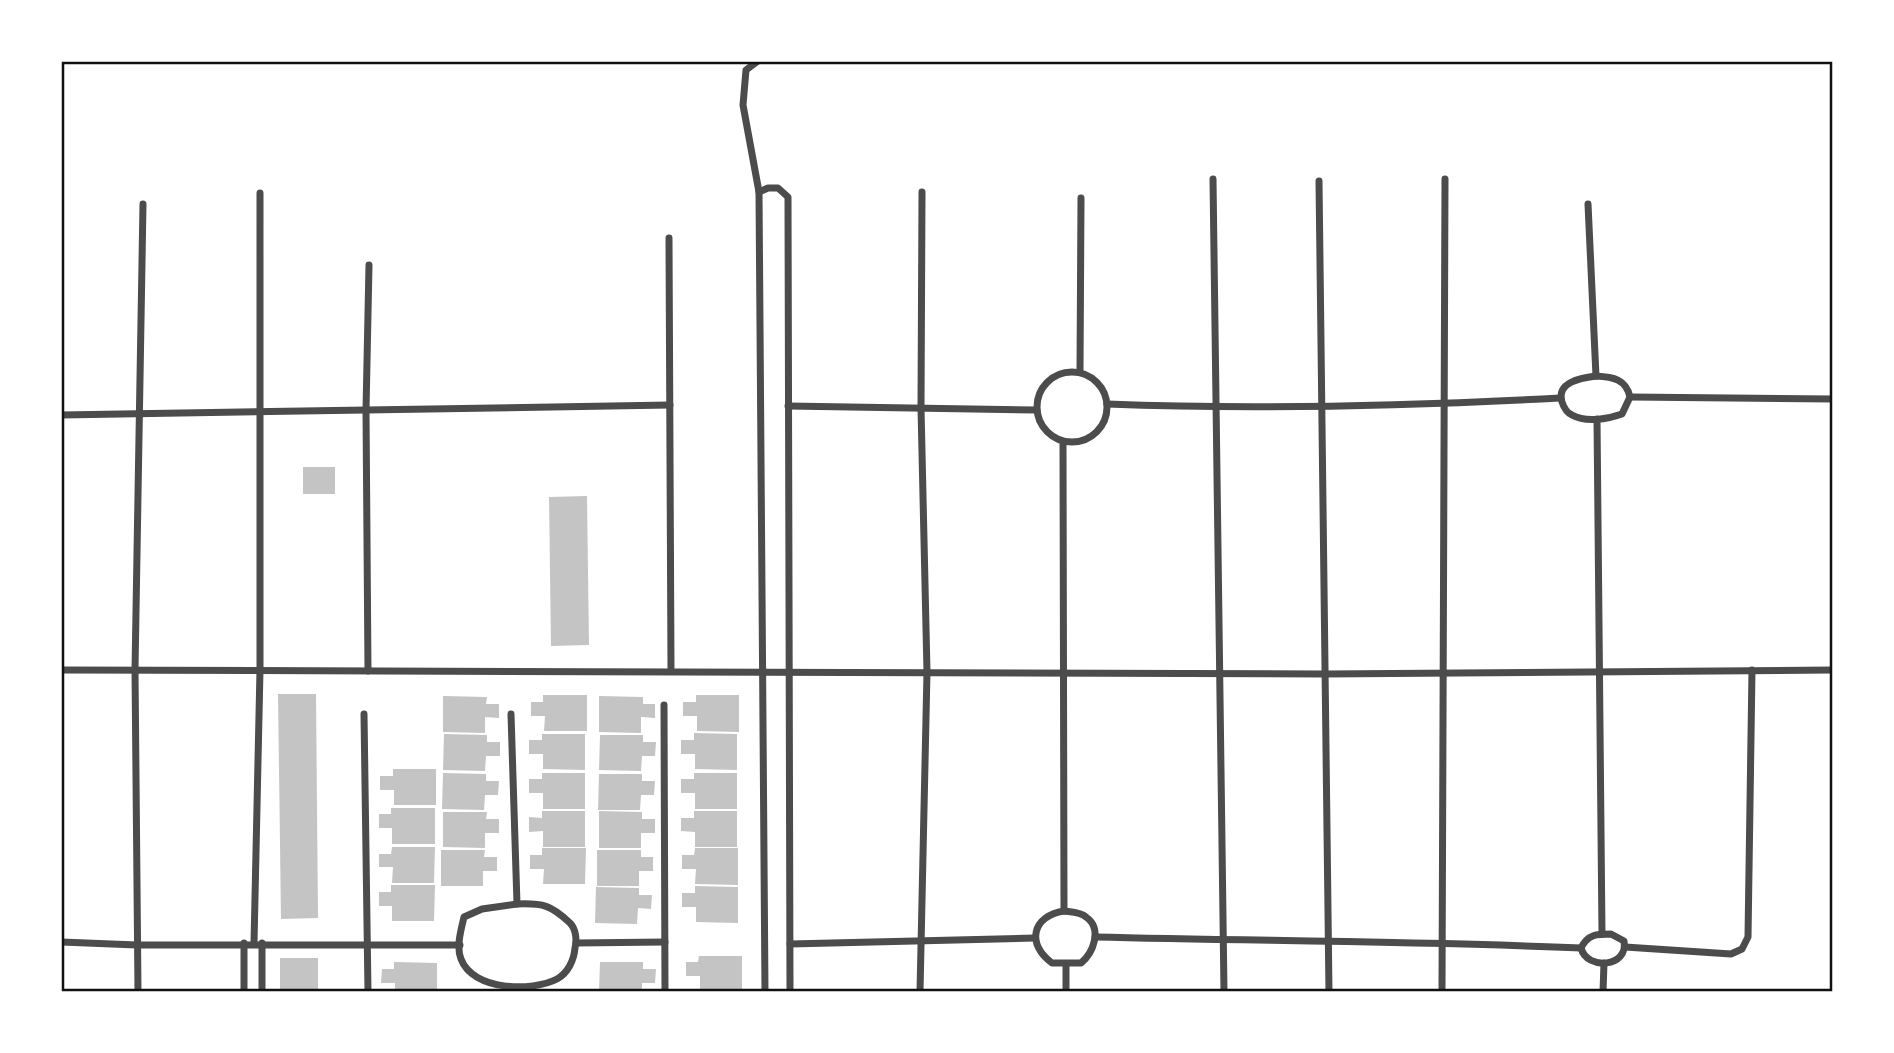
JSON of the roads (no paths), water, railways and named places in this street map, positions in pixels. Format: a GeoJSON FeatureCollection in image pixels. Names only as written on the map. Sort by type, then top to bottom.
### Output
{"type":"FeatureCollection","features":[{"type":"Feature","properties":{"kind":"street"},"geometry":{"type":"LineString","coordinates":[[758,61],[746,70],[743,105],[759,192],[765,992]]}},
{"type":"Feature","properties":{"kind":"street"},"geometry":{"type":"LineString","coordinates":[[1213,179],[1224,992]]}},
{"type":"Feature","properties":{"kind":"street"},"geometry":{"type":"LineString","coordinates":[[1442,992],[1445,179]]}},
{"type":"Feature","properties":{"kind":"street"},"geometry":{"type":"LineString","coordinates":[[1319,181],[1329,992]]}},
{"type":"Feature","properties":{"kind":"street"},"geometry":{"type":"LineString","coordinates":[[759,192],[778,188],[788,197],[790,992]]}},
{"type":"Feature","properties":{"kind":"street"},"geometry":{"type":"LineString","coordinates":[[920,992],[927,673],[920,408],[922,192]]}},
{"type":"Feature","properties":{"kind":"street"},"geometry":{"type":"LineString","coordinates":[[260,193],[258,943],[261,992]]}},
{"type":"Feature","properties":{"kind":"street"},"geometry":{"type":"LineString","coordinates":[[1080,372],[1081,198]]}},
{"type":"Feature","properties":{"kind":"street"},"geometry":{"type":"LineString","coordinates":[[138,992],[135,670],[144,204]]}},
{"type":"Feature","properties":{"kind":"street"},"geometry":{"type":"LineString","coordinates":[[1588,204],[1596,376]]}},
{"type":"Feature","properties":{"kind":"street"},"geometry":{"type":"LineString","coordinates":[[669,238],[671,671]]}},
{"type":"Feature","properties":{"kind":"street"},"geometry":{"type":"LineString","coordinates":[[368,671],[366,410],[369,265]]}},
{"type":"Feature","properties":{"kind":"street"},"geometry":{"type":"LineString","coordinates":[[1080,372],[1099,383],[1107,404],[1102,425],[1085,440],[1063,442],[1045,430],[1036,410],[1041,388],[1058,374],[1080,372]]}},
{"type":"Feature","properties":{"kind":"street"},"geometry":{"type":"LineString","coordinates":[[1596,376],[1612,377],[1621,381],[1628,388],[1630,397],[1622,414],[1597,419],[1572,415],[1564,408],[1560,398],[1563,388],[1572,381],[1596,376]]}},
{"type":"Feature","properties":{"kind":"street"},"geometry":{"type":"LineString","coordinates":[[1630,397],[1833,399]]}},
{"type":"Feature","properties":{"kind":"street"},"geometry":{"type":"LineString","coordinates":[[1107,404],[1216,408],[1322,407],[1560,398]]}},
{"type":"Feature","properties":{"kind":"street"},"geometry":{"type":"LineString","coordinates":[[61,415],[670,405]]}},
{"type":"Feature","properties":{"kind":"street"},"geometry":{"type":"LineString","coordinates":[[788,406],[1036,410]]}},
{"type":"Feature","properties":{"kind":"street"},"geometry":{"type":"LineString","coordinates":[[1597,419],[1602,934]]}},
{"type":"Feature","properties":{"kind":"street"},"geometry":{"type":"LineString","coordinates":[[1063,442],[1064,911]]}},
{"type":"Feature","properties":{"kind":"street"},"geometry":{"type":"LineString","coordinates":[[61,670],[1325,674],[1833,670]]}},
{"type":"Feature","properties":{"kind":"street"},"geometry":{"type":"LineString","coordinates":[[1625,947],[1731,954],[1742,949],[1748,937],[1752,670]]}},
{"type":"Feature","properties":{"kind":"street"},"geometry":{"type":"LineString","coordinates":[[664,705],[665,992]]}},
{"type":"Feature","properties":{"kind":"street"},"geometry":{"type":"LineString","coordinates":[[364,714],[368,992]]}},
{"type":"Feature","properties":{"kind":"street"},"geometry":{"type":"LineString","coordinates":[[511,714],[517,904]]}},
{"type":"Feature","properties":{"kind":"street"},"geometry":{"type":"LineString","coordinates":[[542,904],[558,912],[573,927],[576,943],[573,962],[558,979],[512,990],[482,981],[474,974],[460,958],[459,936],[464,917],[482,909],[542,904]]}},
{"type":"Feature","properties":{"kind":"street"},"geometry":{"type":"LineString","coordinates":[[1064,911],[1086,916],[1093,924],[1095,937],[1088,957],[1081,963],[1066,964],[1052,963],[1043,957],[1037,949],[1035,938],[1037,927],[1045,918],[1051,913],[1064,911]]}},
{"type":"Feature","properties":{"kind":"street"},"geometry":{"type":"LineString","coordinates":[[1602,934],[1619,936],[1625,947],[1620,959],[1604,963],[1587,959],[1581,948],[1587,938],[1602,934]]}},
{"type":"Feature","properties":{"kind":"street"},"geometry":{"type":"LineString","coordinates":[[1095,937],[1442,942],[1581,948]]}},
{"type":"Feature","properties":{"kind":"street"},"geometry":{"type":"LineString","coordinates":[[790,944],[1035,938]]}},
{"type":"Feature","properties":{"kind":"street"},"geometry":{"type":"LineString","coordinates":[[61,942],[460,945]]}},
{"type":"Feature","properties":{"kind":"street"},"geometry":{"type":"LineString","coordinates":[[576,943],[664,942]]}},
{"type":"Feature","properties":{"kind":"street"},"geometry":{"type":"LineString","coordinates":[[244,943],[244,992]]}},
{"type":"Feature","properties":{"kind":"street"},"geometry":{"type":"LineString","coordinates":[[1603,992],[1604,963]]}},
{"type":"Feature","properties":{"kind":"street"},"geometry":{"type":"LineString","coordinates":[[1066,964],[1066,992]]}}]}
